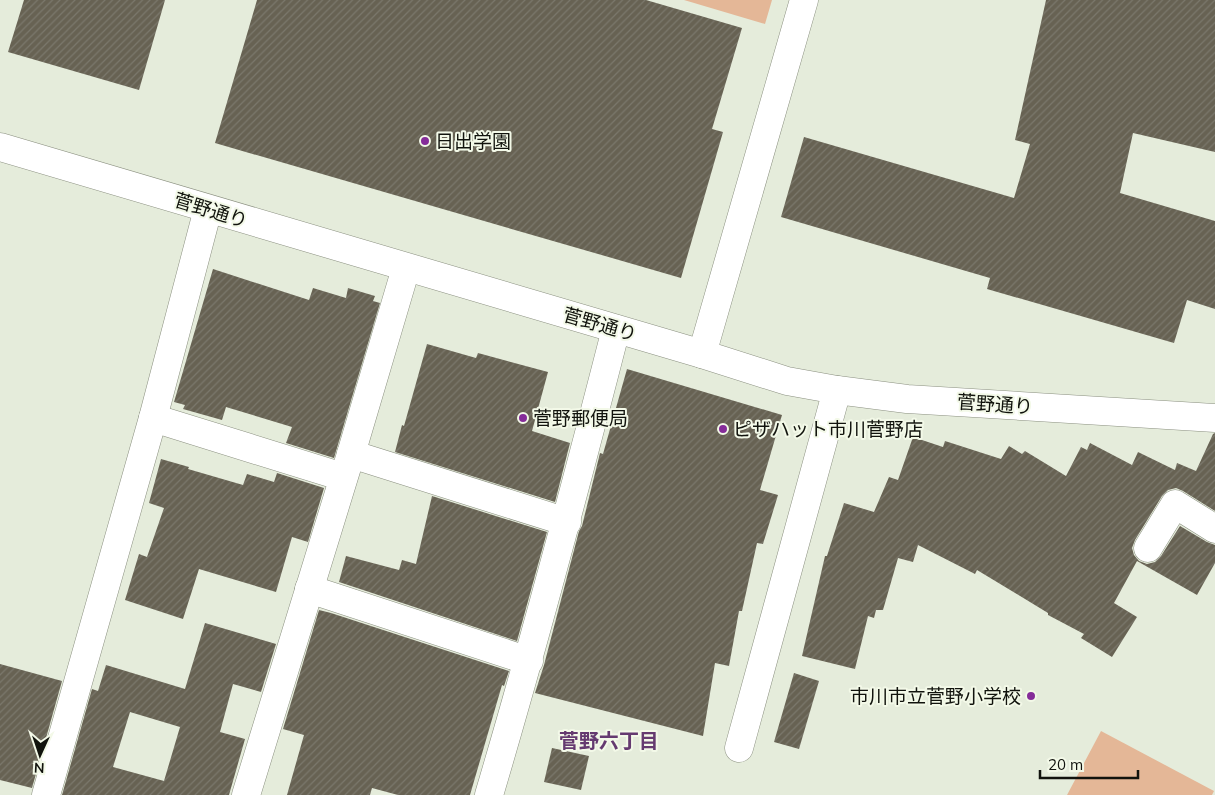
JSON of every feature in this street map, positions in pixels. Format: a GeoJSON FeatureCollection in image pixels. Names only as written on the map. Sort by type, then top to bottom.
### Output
{"type":"FeatureCollection","features":[{"type":"Feature","properties":{"kind":"street"},"geometry":{"type":"LineString","coordinates":[[702,354],[804,0]]}},
{"type":"Feature","properties":{"kind":"street","name":"菅野通り"},"geometry":{"type":"LineString","coordinates":[[0,147],[702,354],[787,382],[907,398],[1215,418]]}},
{"type":"Feature","properties":{"kind":"street"},"geometry":{"type":"LineString","coordinates":[[46,795],[153,418],[208,209]]}},
{"type":"Feature","properties":{"kind":"street"},"geometry":{"type":"LineString","coordinates":[[246,795],[406,268]]}},
{"type":"Feature","properties":{"kind":"street"},"geometry":{"type":"LineString","coordinates":[[489,795],[529,661],[567,522],[616,329]]}},
{"type":"Feature","properties":{"kind":"street"},"geometry":{"type":"LineString","coordinates":[[739,748],[837,390]]}},
{"type":"Feature","properties":{"kind":"street"},"geometry":{"type":"LineString","coordinates":[[153,418],[567,522]]}},
{"type":"Feature","properties":{"kind":"street"},"geometry":{"type":"LineString","coordinates":[[1148,548],[1175,504],[1215,529]]}},
{"type":"Feature","properties":{"kind":"street"},"geometry":{"type":"LineString","coordinates":[[309,589],[529,661]]}},
{"type":"Feature","properties":{"kind":"shaded area"},"geometry":{"type":"Polygon","coordinates":[[[684,0],[772,0],[765,24],[684,0]]]}},
{"type":"Feature","properties":{"kind":"shaded area"},"geometry":{"type":"Polygon","coordinates":[[[1101,731],[1214,791],[1212,795],[1067,795],[1101,731]]]}},
{"type":"Feature","properties":{"kind":"building"},"geometry":{"type":"Polygon","coordinates":[[[24,0],[165,0],[139,90],[8,52],[24,0]]]}},
{"type":"Feature","properties":{"kind":"building","name":"日出学園"},"geometry":{"type":"Polygon","coordinates":[[[257,0],[646,0],[742,28],[712,129],[723,132],[681,278],[215,143],[257,0]]]}},
{"type":"Feature","properties":{"kind":"building"},"geometry":{"type":"Polygon","coordinates":[[[1046,0],[1215,0],[1215,152],[1133,133],[1120,193],[1215,221],[1215,309],[1187,300],[1174,343],[987,289],[990,278],[781,217],[804,137],[1014,198],[1030,144],[1015,140],[1046,0]]]}},
{"type":"Feature","properties":{"kind":"building"},"geometry":{"type":"Polygon","coordinates":[[[213,269],[309,300],[313,288],[346,298],[348,288],[375,296],[373,301],[380,303],[334,458],[286,443],[292,427],[226,407],[222,420],[183,409],[185,405],[174,402],[213,269]]]}},
{"type":"Feature","properties":{"kind":"building"},"geometry":{"type":"Polygon","coordinates":[[[427,344],[476,358],[478,353],[548,372],[532,431],[570,443],[555,502],[395,452],[427,344]]]}},
{"type":"Feature","properties":{"kind":"building"},"geometry":{"type":"Polygon","coordinates":[[[627,369],[782,415],[760,490],[778,495],[763,544],[757,543],[742,611],[739,611],[729,666],[715,663],[703,736],[535,693],[579,531],[582,526],[600,453],[603,454],[627,369]]]}},
{"type":"Feature","properties":{"kind":"building"},"geometry":{"type":"Polygon","coordinates":[[[1215,433],[1215,511],[1183,491],[1176,488],[1168,490],[1162,496],[1132,548],[1134,555],[1139,561],[1147,564],[1155,562],[1161,556],[1180,526],[1215,545],[1215,563],[1197,595],[1137,561],[1114,603],[1137,617],[1112,657],[1081,638],[1084,634],[1048,615],[1048,613],[977,570],[975,574],[918,545],[913,562],[898,558],[883,610],[876,610],[874,618],[868,616],[855,669],[802,656],[825,556],[827,556],[844,503],[874,512],[889,477],[898,480],[913,437],[943,447],[945,441],[1001,459],[1009,446],[1022,454],[1025,451],[1066,476],[1081,447],[1087,450],[1090,443],[1132,465],[1138,452],[1175,470],[1177,463],[1196,471],[1215,433]]]}},
{"type":"Feature","properties":{"kind":"building"},"geometry":{"type":"Polygon","coordinates":[[[161,459],[243,485],[247,474],[274,482],[277,473],[324,488],[308,542],[292,537],[276,592],[199,569],[183,619],[125,600],[139,554],[147,557],[164,508],[149,503],[161,459]]]}},
{"type":"Feature","properties":{"kind":"building"},"geometry":{"type":"Polygon","coordinates":[[[432,496],[547,532],[517,641],[339,582],[346,556],[399,570],[402,560],[416,564],[432,496]]]}},
{"type":"Feature","properties":{"kind":"building"},"geometry":{"type":"Polygon","coordinates":[[[319,610],[509,671],[504,686],[502,685],[470,795],[398,795],[372,788],[370,795],[287,795],[304,735],[283,729],[319,610]]]}},
{"type":"Feature","properties":{"kind":"building"},"geometry":{"type":"Polygon","coordinates":[[[205,623],[276,644],[261,692],[233,684],[220,732],[245,739],[229,795],[62,795],[92,689],[98,691],[106,665],[185,689],[205,623]],[[130,712],[113,767],[164,781],[180,727],[130,712]]]}},
{"type":"Feature","properties":{"kind":"building"},"geometry":{"type":"Polygon","coordinates":[[[0,664],[62,681],[32,788],[0,780],[0,664]]]}},
{"type":"Feature","properties":{"kind":"building"},"geometry":{"type":"Polygon","coordinates":[[[794,673],[819,681],[799,749],[774,742],[794,673]]]}},
{"type":"Feature","properties":{"kind":"building"},"geometry":{"type":"Polygon","coordinates":[[[552,748],[589,756],[581,790],[544,782],[552,748]]]}},
{"type":"Feature","properties":{"kind":"place","name":"日出学園"},"geometry":{"type":"Point","coordinates":[425,141]}},
{"type":"Feature","properties":{"kind":"place","name":"菅野郵便局"},"geometry":{"type":"Point","coordinates":[523,418]}},
{"type":"Feature","properties":{"kind":"place","name":"ピザハット市川菅野店"},"geometry":{"type":"Point","coordinates":[723,429]}},
{"type":"Feature","properties":{"kind":"place","name":"市川市立菅野小学校"},"geometry":{"type":"Point","coordinates":[1031,696]}},
{"type":"Feature","properties":{"kind":"district","name":"菅野六丁目"},"geometry":{"type":"Point","coordinates":[609,741]}}]}
